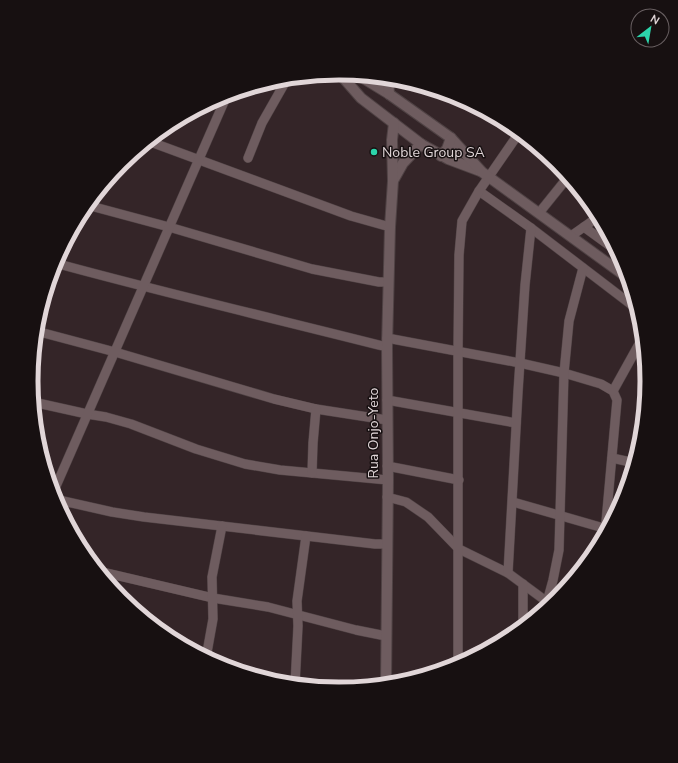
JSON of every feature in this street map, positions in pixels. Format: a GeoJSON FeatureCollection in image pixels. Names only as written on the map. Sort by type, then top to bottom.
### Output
{"type":"FeatureCollection","features":[{"type":"Feature","properties":{"kind":"main road"},"geometry":{"type":"LineString","coordinates":[[345,80],[361,98],[421,144],[441,156],[486,174]]}},
{"type":"Feature","properties":{"kind":"main road"},"geometry":{"type":"LineString","coordinates":[[354,91],[360,81]]}},
{"type":"Feature","properties":{"kind":"main road"},"geometry":{"type":"LineString","coordinates":[[371,82],[451,138],[486,174],[619,271]]}},
{"type":"Feature","properties":{"kind":"main road"},"geometry":{"type":"LineString","coordinates":[[388,85],[389,94]]}},
{"type":"Feature","properties":{"kind":"main road","name":"Rua Onjo-Yeto"},"geometry":{"type":"LineString","coordinates":[[386,679],[388,480],[387,343],[394,123]]}},
{"type":"Feature","properties":{"kind":"main road"},"geometry":{"type":"LineString","coordinates":[[441,156],[447,149],[451,138]]}},
{"type":"Feature","properties":{"kind":"main road"},"geometry":{"type":"LineString","coordinates":[[393,181],[403,163],[421,144]]}},
{"type":"Feature","properties":{"kind":"street"},"geometry":{"type":"LineString","coordinates":[[248,158],[262,123],[283,86]]}},
{"type":"Feature","properties":{"kind":"street"},"geometry":{"type":"LineString","coordinates":[[56,484],[144,288],[223,103]]}},
{"type":"Feature","properties":{"kind":"street"},"geometry":{"type":"LineString","coordinates":[[458,658],[458,352],[459,255],[462,221],[479,191],[486,174],[515,138]]}},
{"type":"Feature","properties":{"kind":"street"},"geometry":{"type":"LineString","coordinates":[[155,144],[350,216],[390,227]]}},
{"type":"Feature","properties":{"kind":"street"},"geometry":{"type":"LineString","coordinates":[[539,214],[564,182]]}},
{"type":"Feature","properties":{"kind":"street"},"geometry":{"type":"LineString","coordinates":[[479,191],[531,228],[630,304]]}},
{"type":"Feature","properties":{"kind":"street"},"geometry":{"type":"LineString","coordinates":[[94,207],[169,227],[312,269],[379,282],[388,282]]}},
{"type":"Feature","properties":{"kind":"street"},"geometry":{"type":"LineString","coordinates":[[571,236],[593,220]]}},
{"type":"Feature","properties":{"kind":"street"},"geometry":{"type":"LineString","coordinates":[[584,227],[607,243]]}},
{"type":"Feature","properties":{"kind":"street"},"geometry":{"type":"LineString","coordinates":[[508,573],[525,285],[531,228]]}},
{"type":"Feature","properties":{"kind":"street"},"geometry":{"type":"LineString","coordinates":[[62,265],[144,288],[387,343],[458,352],[520,363],[601,384],[613,391],[617,400],[607,519]]}},
{"type":"Feature","properties":{"kind":"street"},"geometry":{"type":"LineString","coordinates":[[549,596],[559,550],[564,374],[569,321],[583,268]]}},
{"type":"Feature","properties":{"kind":"street"},"geometry":{"type":"LineString","coordinates":[[42,333],[115,352],[274,399],[316,409],[387,420]]}},
{"type":"Feature","properties":{"kind":"street"},"geometry":{"type":"LineString","coordinates":[[613,391],[637,347]]}},
{"type":"Feature","properties":{"kind":"street"},"geometry":{"type":"LineString","coordinates":[[387,400],[516,423]]}},
{"type":"Feature","properties":{"kind":"street"},"geometry":{"type":"LineString","coordinates":[[39,403],[106,417],[131,424],[196,449],[245,464],[280,470],[388,480]]}},
{"type":"Feature","properties":{"kind":"street"},"geometry":{"type":"LineString","coordinates":[[312,473],[316,409]]}},
{"type":"Feature","properties":{"kind":"street"},"geometry":{"type":"LineString","coordinates":[[612,458],[629,462]]}},
{"type":"Feature","properties":{"kind":"street"},"geometry":{"type":"LineString","coordinates":[[387,466],[459,480]]}},
{"type":"Feature","properties":{"kind":"street"},"geometry":{"type":"LineString","coordinates":[[387,497],[406,502],[428,517],[459,549],[508,573],[545,601]]}},
{"type":"Feature","properties":{"kind":"street"},"geometry":{"type":"LineString","coordinates":[[63,501],[112,512],[374,544],[387,544]]}},
{"type":"Feature","properties":{"kind":"street"},"geometry":{"type":"LineString","coordinates":[[513,502],[601,529]]}},
{"type":"Feature","properties":{"kind":"street"},"geometry":{"type":"LineString","coordinates":[[207,652],[213,619],[212,577],[222,526]]}},
{"type":"Feature","properties":{"kind":"street"},"geometry":{"type":"LineString","coordinates":[[295,679],[298,587],[306,536]]}},
{"type":"Feature","properties":{"kind":"street"},"geometry":{"type":"LineString","coordinates":[[107,573],[213,598],[297,614],[356,630],[386,636]]}},
{"type":"Feature","properties":{"kind":"street"},"geometry":{"type":"LineString","coordinates":[[523,584],[523,619]]}},
{"type":"Feature","properties":{"kind":"place","name":"Noble Group SA"},"geometry":{"type":"Point","coordinates":[374,152]}}]}
